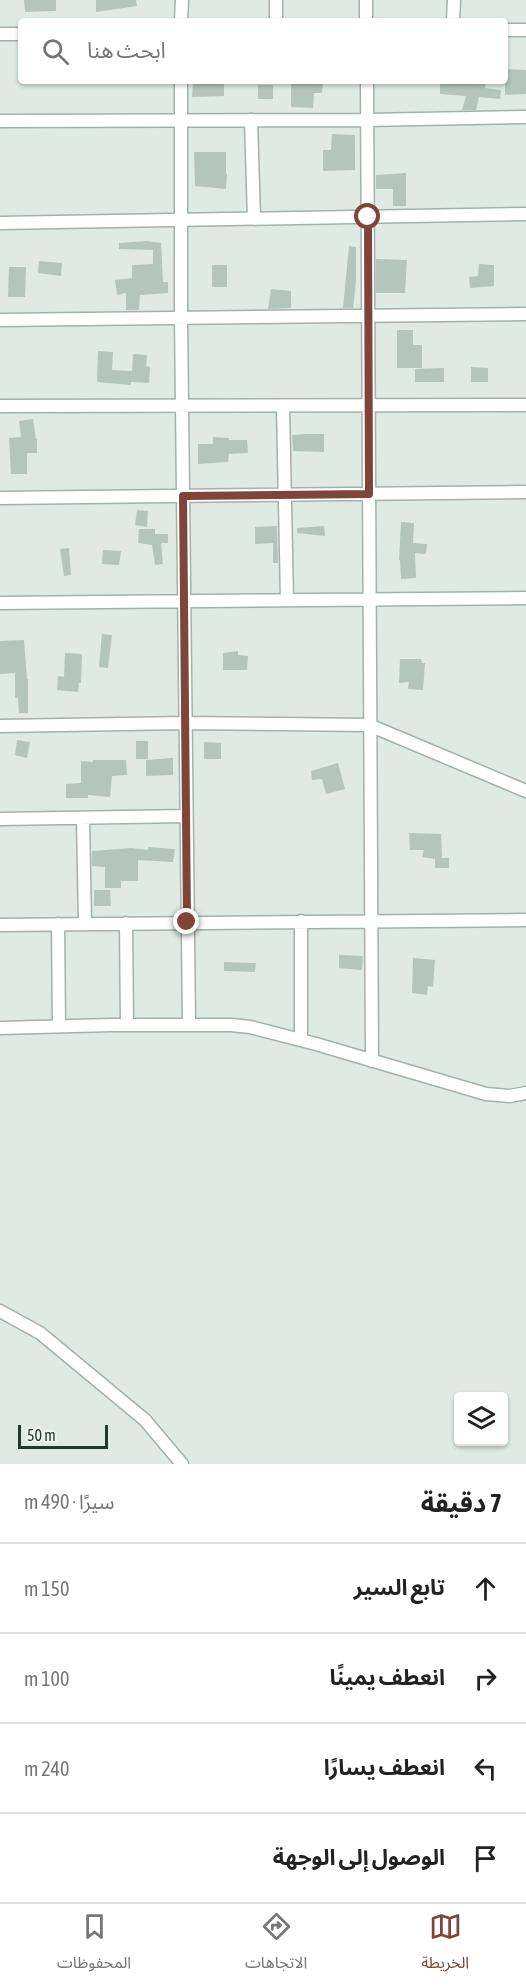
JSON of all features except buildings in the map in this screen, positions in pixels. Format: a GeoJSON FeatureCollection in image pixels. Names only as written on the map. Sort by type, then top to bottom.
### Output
{"type":"FeatureCollection","features":[{"type":"Feature","properties":{"kind":"street"},"geometry":{"type":"LineString","coordinates":[[182,0],[182,18]]}},
{"type":"Feature","properties":{"kind":"street"},"geometry":{"type":"LineString","coordinates":[[276,0],[276,18]]}},
{"type":"Feature","properties":{"kind":"street"},"geometry":{"type":"LineString","coordinates":[[366,0],[366,18]]}},
{"type":"Feature","properties":{"kind":"street"},"geometry":{"type":"LineString","coordinates":[[453,18],[454,0]]}},
{"type":"Feature","properties":{"kind":"street"},"geometry":{"type":"LineString","coordinates":[[508,30],[526,30]]}},
{"type":"Feature","properties":{"kind":"street"},"geometry":{"type":"LineString","coordinates":[[0,34],[18,34]]}},
{"type":"Feature","properties":{"kind":"street"},"geometry":{"type":"LineString","coordinates":[[181,84],[181,317],[184,406],[189,1025]]}},
{"type":"Feature","properties":{"kind":"street"},"geometry":{"type":"LineString","coordinates":[[367,84],[372,1061]]}},
{"type":"Feature","properties":{"kind":"street"},"geometry":{"type":"LineString","coordinates":[[0,121],[526,117]]}},
{"type":"Feature","properties":{"kind":"street"},"geometry":{"type":"LineString","coordinates":[[251,120],[254,219]]}},
{"type":"Feature","properties":{"kind":"street"},"geometry":{"type":"LineString","coordinates":[[0,223],[526,214]]}},
{"type":"Feature","properties":{"kind":"street"},"geometry":{"type":"LineString","coordinates":[[0,320],[526,314]]}},
{"type":"Feature","properties":{"kind":"street"},"geometry":{"type":"LineString","coordinates":[[0,406],[526,405]]}},
{"type":"Feature","properties":{"kind":"street"},"geometry":{"type":"LineString","coordinates":[[283,407],[287,600]]}},
{"type":"Feature","properties":{"kind":"street"},"geometry":{"type":"LineString","coordinates":[[0,498],[526,492]]}},
{"type":"Feature","properties":{"kind":"street"},"geometry":{"type":"LineString","coordinates":[[0,603],[526,598]]}},
{"type":"Feature","properties":{"kind":"street"},"geometry":{"type":"LineString","coordinates":[[0,726],[185,723],[369,725],[526,791]]}},
{"type":"Feature","properties":{"kind":"street"},"geometry":{"type":"LineString","coordinates":[[0,819],[186,816]]}},
{"type":"Feature","properties":{"kind":"street"},"geometry":{"type":"LineString","coordinates":[[83,818],[85,924]]}},
{"type":"Feature","properties":{"kind":"street"},"geometry":{"type":"LineString","coordinates":[[0,925],[526,920]]}},
{"type":"Feature","properties":{"kind":"street"},"geometry":{"type":"LineString","coordinates":[[301,921],[301,1040]]}},
{"type":"Feature","properties":{"kind":"street"},"geometry":{"type":"LineString","coordinates":[[126,923],[127,1025]]}},
{"type":"Feature","properties":{"kind":"street"},"geometry":{"type":"LineString","coordinates":[[58,924],[59,1026]]}},
{"type":"Feature","properties":{"kind":"street"},"geometry":{"type":"LineString","coordinates":[[0,1028],[127,1025],[250,1027],[486,1094],[510,1096],[526,1093]]}},
{"type":"Feature","properties":{"kind":"street"},"geometry":{"type":"LineString","coordinates":[[0,1311],[40,1333],[145,1420],[182,1464]]}},
{"type":"Feature","properties":{"kind":"route"},"geometry":{"type":"LineString","coordinates":[[187,922],[183,496],[369,494],[368,217]]}}]}
